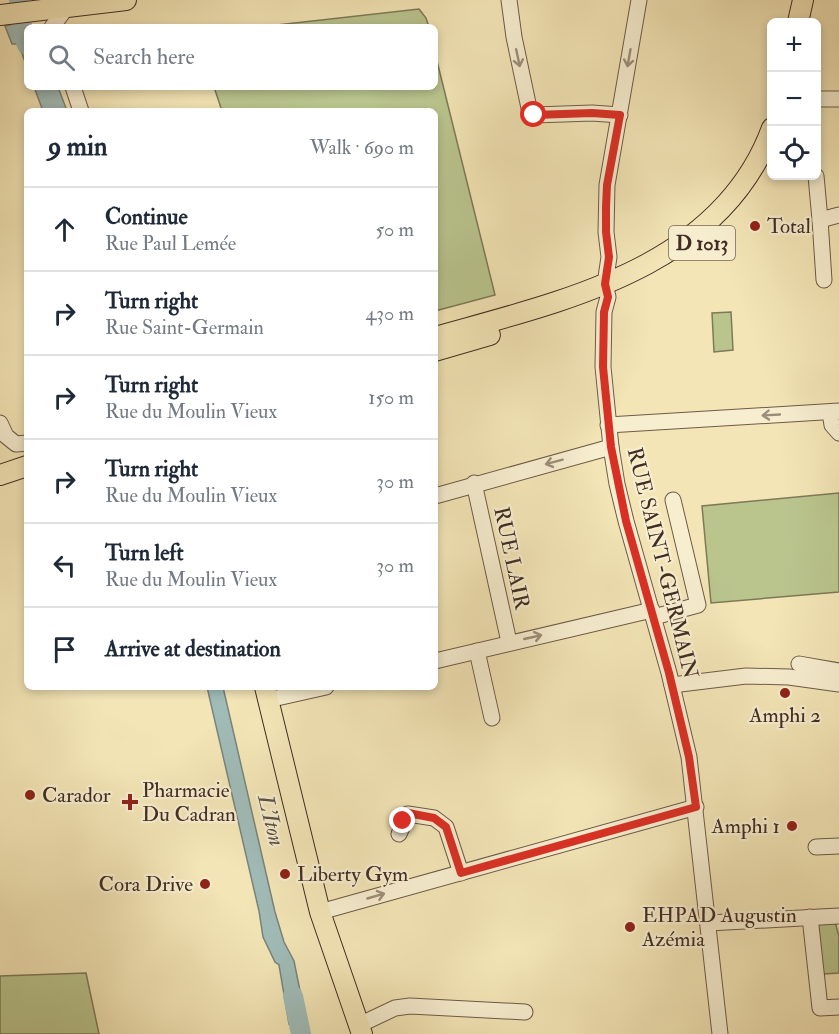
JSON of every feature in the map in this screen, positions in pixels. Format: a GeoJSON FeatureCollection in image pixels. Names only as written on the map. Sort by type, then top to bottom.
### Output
{"type":"FeatureCollection","features":[{"type":"Feature","properties":{"kind":"main road"},"geometry":{"type":"LineString","coordinates":[[28,15],[67,7],[126,0]]}},
{"type":"Feature","properties":{"kind":"main road"},"geometry":{"type":"LineString","coordinates":[[799,18],[802,0]]}},
{"type":"Feature","properties":{"kind":"main road"},"geometry":{"type":"LineString","coordinates":[[810,18],[814,0]]}},
{"type":"Feature","properties":{"kind":"main road","name":"D 1013"},"geometry":{"type":"LineString","coordinates":[[438,350],[571,311],[690,238],[716,215],[742,185],[767,140]]}},
{"type":"Feature","properties":{"kind":"main road","name":"D 1013"},"geometry":{"type":"LineString","coordinates":[[438,336],[574,297],[646,280],[689,254],[720,229],[746,200],[767,167]]}},
{"type":"Feature","properties":{"kind":"main road"},"geometry":{"type":"LineString","coordinates":[[0,462],[24,455]]}},
{"type":"Feature","properties":{"kind":"main road"},"geometry":{"type":"LineString","coordinates":[[0,475],[24,467]]}},
{"type":"Feature","properties":{"kind":"main road"},"geometry":{"type":"LineString","coordinates":[[267,694],[320,912],[361,1030]]}},
{"type":"Feature","properties":{"kind":"street"},"geometry":{"type":"LineString","coordinates":[[509,0],[514,37],[529,108],[534,115],[592,113],[620,115]]}},
{"type":"Feature","properties":{"kind":"street","name":"RUE SAINT-GERMAIN"},"geometry":{"type":"LineString","coordinates":[[639,0],[607,185],[606,232],[609,257],[604,312],[603,367],[611,447],[626,521],[672,685],[689,757],[720,1034]]}},
{"type":"Feature","properties":{"kind":"street"},"geometry":{"type":"LineString","coordinates":[[74,90],[80,108]]}},
{"type":"Feature","properties":{"kind":"street"},"geometry":{"type":"LineString","coordinates":[[821,99],[839,99]]}},
{"type":"Feature","properties":{"kind":"street"},"geometry":{"type":"LineString","coordinates":[[816,180],[824,280]]}},
{"type":"Feature","properties":{"kind":"street"},"geometry":{"type":"LineString","coordinates":[[820,220],[839,215]]}},
{"type":"Feature","properties":{"kind":"street"},"geometry":{"type":"LineString","coordinates":[[608,425],[834,412],[832,425],[839,433]]}},
{"type":"Feature","properties":{"kind":"street"},"geometry":{"type":"LineString","coordinates":[[0,423],[6,436],[16,444],[24,443]]}},
{"type":"Feature","properties":{"kind":"street"},"geometry":{"type":"LineString","coordinates":[[438,494],[611,447]]}},
{"type":"Feature","properties":{"kind":"street","name":"RUE LAIR"},"geometry":{"type":"LineString","coordinates":[[474,483],[509,642]]}},
{"type":"Feature","properties":{"kind":"street"},"geometry":{"type":"LineString","coordinates":[[438,660],[509,642],[698,605],[673,500]]}},
{"type":"Feature","properties":{"kind":"street"},"geometry":{"type":"LineString","coordinates":[[477,651],[492,718]]}},
{"type":"Feature","properties":{"kind":"street"},"geometry":{"type":"LineString","coordinates":[[799,664],[839,671]]}},
{"type":"Feature","properties":{"kind":"street"},"geometry":{"type":"LineString","coordinates":[[672,685],[746,676],[789,677],[839,684]]}},
{"type":"Feature","properties":{"kind":"street"},"geometry":{"type":"LineString","coordinates":[[267,694],[301,690]]}},
{"type":"Feature","properties":{"kind":"street"},"geometry":{"type":"LineString","coordinates":[[320,912],[696,807]]}},
{"type":"Feature","properties":{"kind":"street"},"geometry":{"type":"LineString","coordinates":[[399,834],[408,813],[434,818],[446,827],[461,873]]}},
{"type":"Feature","properties":{"kind":"street"},"geometry":{"type":"LineString","coordinates":[[816,847],[839,846]]}},
{"type":"Feature","properties":{"kind":"street"},"geometry":{"type":"LineString","coordinates":[[708,923],[810,917],[838,919]]}},
{"type":"Feature","properties":{"kind":"street"},"geometry":{"type":"LineString","coordinates":[[810,917],[820,1008],[839,1007]]}},
{"type":"Feature","properties":{"kind":"street"},"geometry":{"type":"LineString","coordinates":[[361,1030],[395,1008],[410,1006],[525,1012]]}},
{"type":"Feature","properties":{"kind":"green space"},"geometry":{"type":"Polygon","coordinates":[[[419,9],[428,24],[286,24],[419,9]]]}},
{"type":"Feature","properties":{"kind":"green space"},"geometry":{"type":"Polygon","coordinates":[[[438,65],[495,295],[438,310],[438,108],[221,108],[215,90],[438,90],[438,65]]]}},
{"type":"Feature","properties":{"kind":"green space"},"geometry":{"type":"Polygon","coordinates":[[[731,312],[733,350],[714,352],[712,313],[731,312]]]}},
{"type":"Feature","properties":{"kind":"green space"},"geometry":{"type":"Polygon","coordinates":[[[839,493],[839,592],[711,603],[702,506],[839,493]]]}},
{"type":"Feature","properties":{"kind":"green space"},"geometry":{"type":"Polygon","coordinates":[[[835,922],[839,936],[839,973],[824,974],[821,972],[818,923],[835,922]]]}},
{"type":"Feature","properties":{"kind":"green space"},"geometry":{"type":"Polygon","coordinates":[[[86,973],[99,1034],[0,1034],[0,976],[86,973]]]}},
{"type":"Feature","properties":{"kind":"water"},"geometry":{"type":"Polygon","coordinates":[[[29,21],[31,24],[24,24],[24,59],[19,44],[12,44],[5,26],[29,21]]]}},
{"type":"Feature","properties":{"kind":"water"},"geometry":{"type":"Polygon","coordinates":[[[35,90],[59,90],[66,108],[42,108],[35,90]]]}},
{"type":"Feature","properties":{"kind":"water"},"geometry":{"type":"Polygon","coordinates":[[[208,690],[224,690],[275,912],[284,942],[294,961],[306,1020],[289,1024],[279,965],[275,962],[263,937],[208,690]]]}},
{"type":"Feature","properties":{"kind":"waterway","name":"L'Iton"},"geometry":{"type":"LineString","coordinates":[[19,0],[24,37]]}},
{"type":"Feature","properties":{"kind":"waterway","name":"L'Iton"},"geometry":{"type":"LineString","coordinates":[[293,996],[301,1034]]}},
{"type":"Feature","properties":{"kind":"place","name":"Total"},"geometry":{"type":"Point","coordinates":[755,226]}},
{"type":"Feature","properties":{"kind":"place","name":"Amphi 2"},"geometry":{"type":"Point","coordinates":[785,693]}},
{"type":"Feature","properties":{"kind":"place","name":"Carador"},"geometry":{"type":"Point","coordinates":[30,795]}},
{"type":"Feature","properties":{"kind":"place","name":"Pharmacie Du Cadran"},"geometry":{"type":"Point","coordinates":[130,802]}},
{"type":"Feature","properties":{"kind":"place","name":"Amphi 1"},"geometry":{"type":"Point","coordinates":[792,826]}},
{"type":"Feature","properties":{"kind":"place","name":"Liberty Gym"},"geometry":{"type":"Point","coordinates":[285,874]}},
{"type":"Feature","properties":{"kind":"place","name":"Cora Drive"},"geometry":{"type":"Point","coordinates":[205,884]}},
{"type":"Feature","properties":{"kind":"place","name":"EHPAD Augustin Azémia"},"geometry":{"type":"Point","coordinates":[630,927]}},
{"type":"Feature","properties":{"kind":"route"},"geometry":{"type":"LineString","coordinates":[[403,821],[408,813],[434,818],[446,827],[461,873],[696,807],[689,757],[669,673],[626,521],[611,447],[603,367],[604,312],[608,297],[605,284],[609,257],[606,207],[607,185],[620,115],[592,113],[534,115]]}}]}
